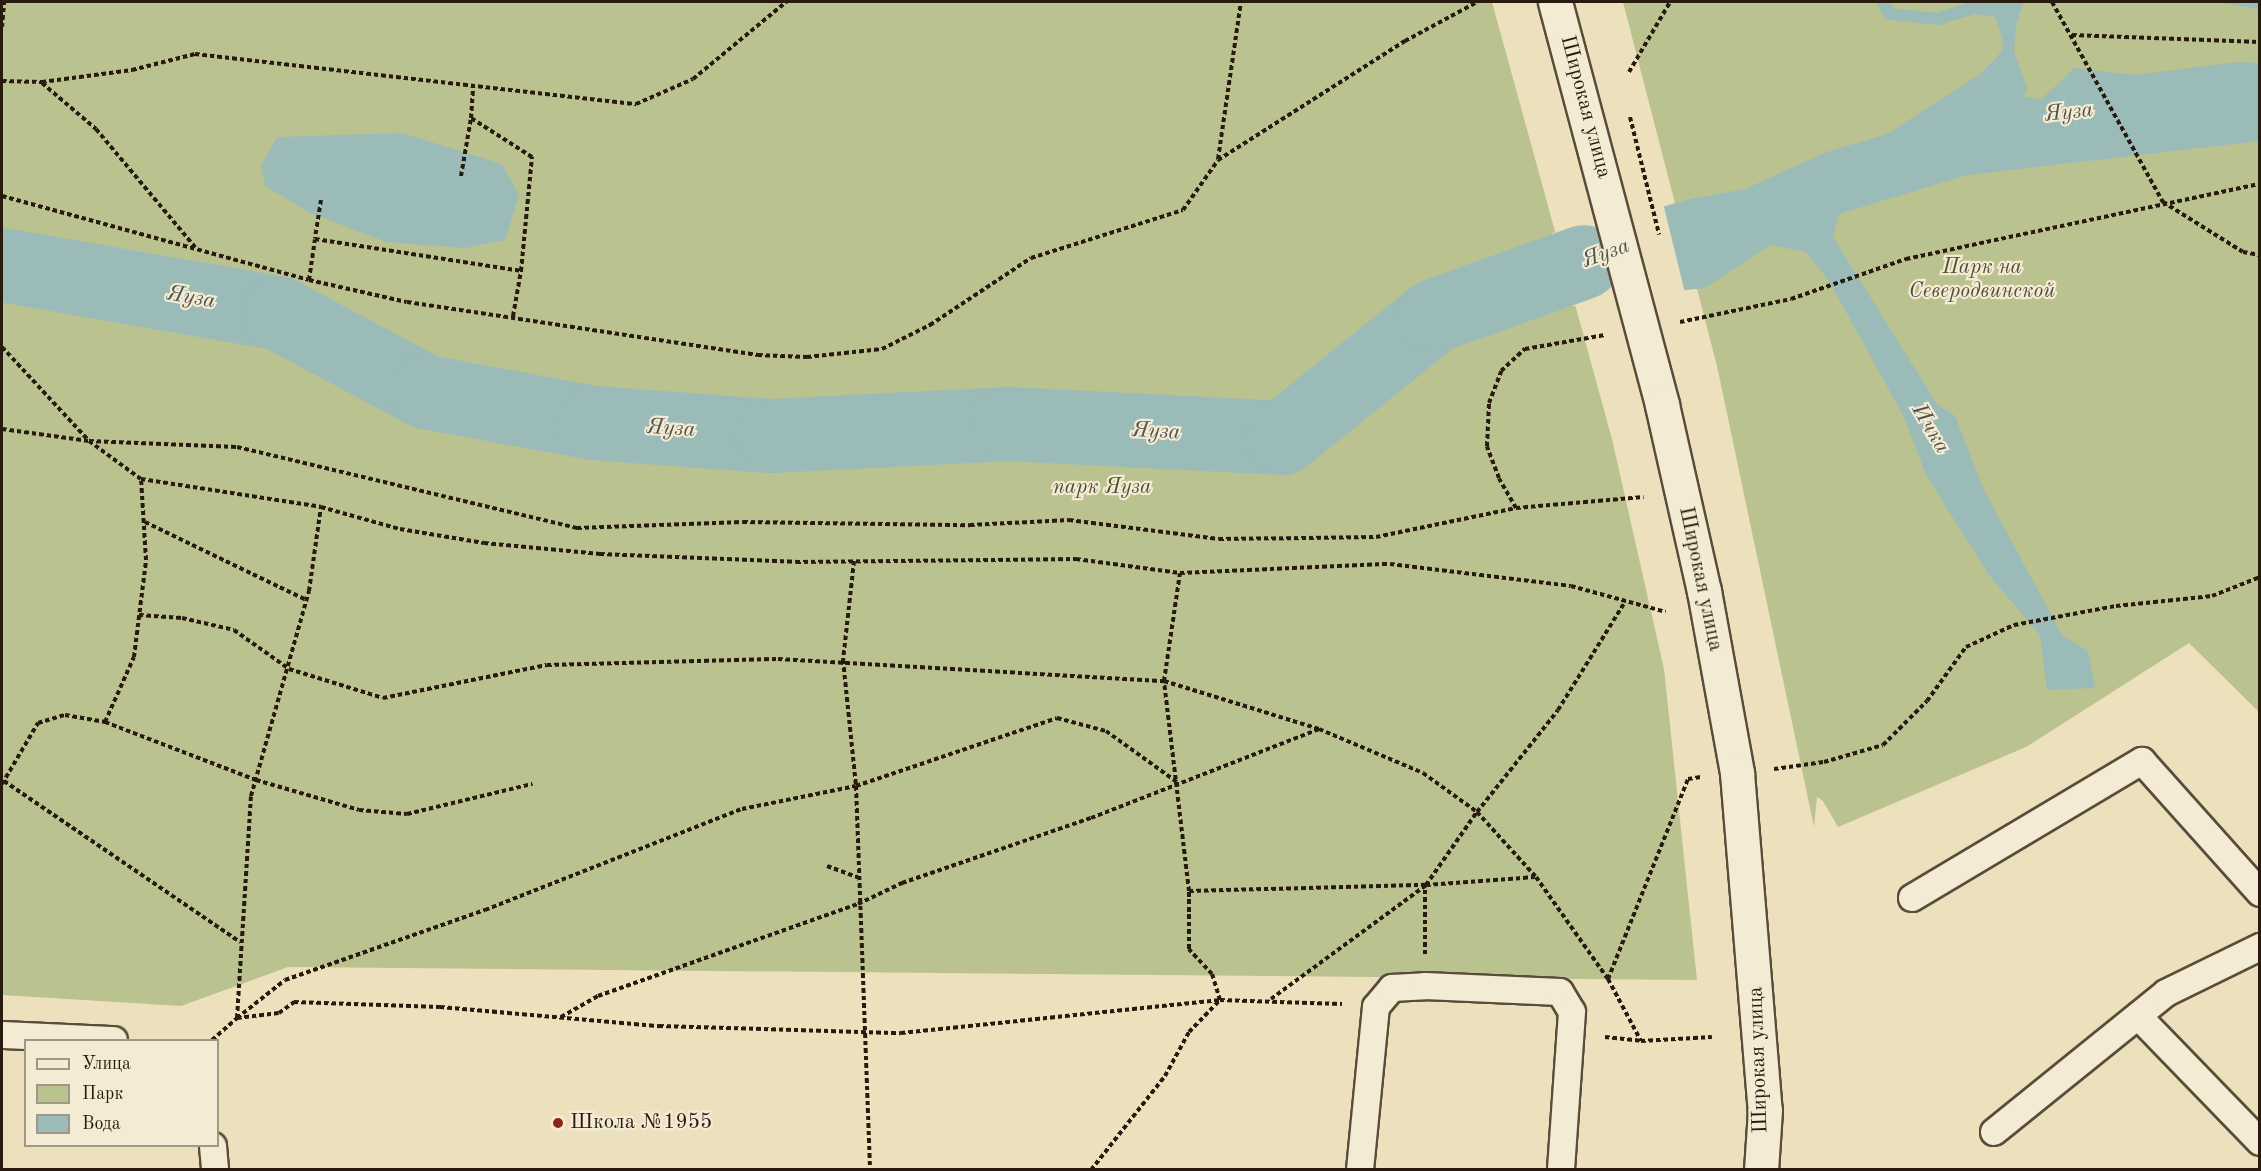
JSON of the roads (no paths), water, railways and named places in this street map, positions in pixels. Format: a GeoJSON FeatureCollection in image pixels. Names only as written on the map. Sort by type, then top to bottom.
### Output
{"type":"FeatureCollection","features":[{"type":"Feature","properties":{"kind":"main road","name":"Широкая улица"},"geometry":{"type":"LineString","coordinates":[[1555,2],[1591,127],[1662,405],[1704,591],[1737,773],[1765,1110],[1761,1170]]}},
{"type":"Feature","properties":{"kind":"lane"},"geometry":{"type":"LineString","coordinates":[[1912,898],[2142,761],[2259,893]]}},
{"type":"Feature","properties":{"kind":"lane"},"geometry":{"type":"LineString","coordinates":[[1994,1132],[2166,993],[2259,947]]}},
{"type":"Feature","properties":{"kind":"lane"},"geometry":{"type":"LineString","coordinates":[[1360,1170],[1376,1007],[1392,988],[1425,986],[1560,992],[1572,1012],[1561,1170]]}},
{"type":"Feature","properties":{"kind":"lane"},"geometry":{"type":"LineString","coordinates":[[2138,1016],[2259,1142]]}},
{"type":"Feature","properties":{"kind":"lane"},"geometry":{"type":"LineString","coordinates":[[2,1035],[77,1039]]}},
{"type":"Feature","properties":{"kind":"lane"},"geometry":{"type":"LineString","coordinates":[[213,1147],[214,1170]]}},
{"type":"Feature","properties":{"kind":"water","name":"Ичка"},"geometry":{"type":"Polygon","coordinates":[[[1971,2],[2024,2],[2017,21],[2014,51],[2027,88],[2024,96],[2041,100],[2074,68],[2135,75],[2239,62],[2259,63],[2259,141],[1967,175],[1839,214],[1833,237],[1937,404],[1955,416],[1985,492],[2062,635],[2088,651],[2095,688],[2047,690],[2040,635],[1989,575],[1926,475],[1904,417],[1829,281],[1806,252],[1770,245],[1705,288],[1521,308],[1486,295],[1530,242],[1695,198],[1745,189],[1827,152],[1887,134],[1979,75],[2003,48],[1995,17],[1975,14],[1955,20],[1935,13],[1971,2]]]}},
{"type":"Feature","properties":{"kind":"water"},"geometry":{"type":"Polygon","coordinates":[[[2216,2],[2259,2],[2259,9],[2216,2]]]}},
{"type":"Feature","properties":{"kind":"water"},"geometry":{"type":"Polygon","coordinates":[[[402,133],[502,164],[519,195],[505,240],[465,248],[386,242],[311,213],[265,186],[261,166],[277,137],[402,133]]]}},
{"type":"Feature","properties":{"kind":"waterway"},"geometry":{"type":"LineString","coordinates":[[1883,2],[1889,14],[1939,19],[1959,12]]}},
{"type":"Feature","properties":{"kind":"waterway","name":"Яуза"},"geometry":{"type":"LineString","coordinates":[[2,265],[278,313],[426,392],[593,423],[772,436],[1008,424],[1283,438],[1434,316],[1584,262]]}},
{"type":"Feature","properties":{"kind":"place","name":"Школа №1955"},"geometry":{"type":"Point","coordinates":[558,1123]}},
{"type":"Feature","properties":{"kind":"park label","name":"Парк на Северодвинской"},"geometry":{"type":"Point","coordinates":[1982,280]}},
{"type":"Feature","properties":{"kind":"park label","name":"парк Яуза"},"geometry":{"type":"Point","coordinates":[1102,488]}}]}
